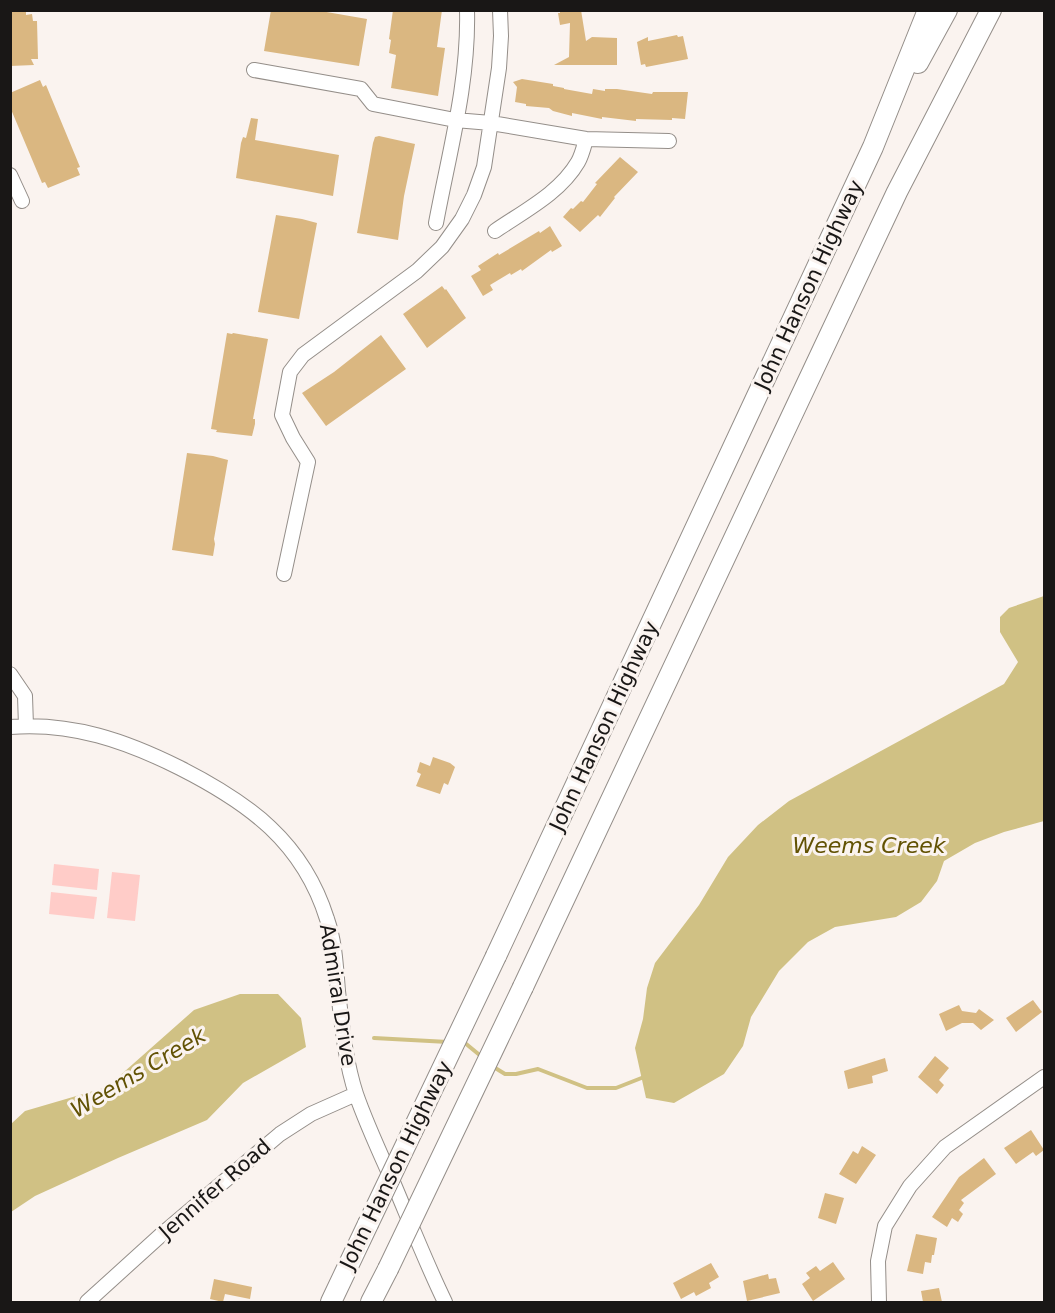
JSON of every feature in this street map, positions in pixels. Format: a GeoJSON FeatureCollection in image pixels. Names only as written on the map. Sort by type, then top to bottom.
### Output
{"type":"FeatureCollection","features":[{"type":"Feature","properties":{"kind":"highway"},"geometry":{"type":"LineString","coordinates":[[873,147],[928,10]]}},
{"type":"Feature","properties":{"kind":"highway"},"geometry":{"type":"LineString","coordinates":[[873,147],[947,10]]}},
{"type":"Feature","properties":{"kind":"highway"},"geometry":{"type":"LineString","coordinates":[[897,192],[992,10]]}},
{"type":"Feature","properties":{"kind":"highway"},"geometry":{"type":"LineString","coordinates":[[897,192],[1005,10]]}},
{"type":"Feature","properties":{"kind":"highway","name":"John Hanson Highway"},"geometry":{"type":"LineString","coordinates":[[331,1302],[496,956],[873,147]]}},
{"type":"Feature","properties":{"kind":"highway","name":"John Hanson Highway"},"geometry":{"type":"LineString","coordinates":[[371,1302],[523,987],[897,192]]}},
{"type":"Feature","properties":{"kind":"street"},"geometry":{"type":"LineString","coordinates":[[436,223],[464,74],[468,31],[467,10]]}},
{"type":"Feature","properties":{"kind":"street"},"geometry":{"type":"LineString","coordinates":[[284,574],[308,462],[282,415],[290,372],[303,355],[417,271],[442,247],[462,219],[484,167],[500,57],[500,10]]}},
{"type":"Feature","properties":{"kind":"street"},"geometry":{"type":"LineString","coordinates":[[254,69],[361,89],[373,104],[455,120],[490,123],[586,139],[669,141]]}},
{"type":"Feature","properties":{"kind":"street"},"geometry":{"type":"LineString","coordinates":[[495,231],[542,200],[562,183],[579,161],[586,139]]}},
{"type":"Feature","properties":{"kind":"street"},"geometry":{"type":"LineString","coordinates":[[10,175],[22,201]]}},
{"type":"Feature","properties":{"kind":"street"},"geometry":{"type":"LineString","coordinates":[[10,674],[25,696],[26,726]]}},
{"type":"Feature","properties":{"kind":"street","name":"Admiral Drive"},"geometry":{"type":"LineString","coordinates":[[10,727],[47,726],[85,731],[144,750],[230,796],[260,817],[286,843],[309,878],[328,920],[345,1046],[356,1094],[445,1302]]}},
{"type":"Feature","properties":{"kind":"street"},"geometry":{"type":"LineString","coordinates":[[879,1302],[878,1262],[885,1226],[910,1186],[945,1148],[1044,1077]]}},
{"type":"Feature","properties":{"kind":"street","name":"Jennifer Road"},"geometry":{"type":"LineString","coordinates":[[87,1302],[171,1226],[280,1134],[310,1114],[356,1094]]}},
{"type":"Feature","properties":{"kind":"shaded area"},"geometry":{"type":"Polygon","coordinates":[[[54,864],[99,869],[97,890],[52,885],[54,864]]]}},
{"type":"Feature","properties":{"kind":"shaded area"},"geometry":{"type":"Polygon","coordinates":[[[112,872],[140,875],[135,921],[107,918],[112,872]]]}},
{"type":"Feature","properties":{"kind":"shaded area"},"geometry":{"type":"Polygon","coordinates":[[[51,892],[97,897],[94,919],[49,914],[51,892]]]}},
{"type":"Feature","properties":{"kind":"water","name":"Weems Creek"},"geometry":{"type":"Polygon","coordinates":[[[1044,596],[1044,821],[975,843],[944,861],[937,881],[921,902],[896,917],[835,927],[808,942],[779,971],[751,1017],[743,1046],[724,1074],[674,1103],[646,1098],[635,1048],[643,1019],[647,988],[655,963],[699,905],[728,857],[758,825],[789,801],[1004,684],[1018,662],[1000,632],[1000,617],[1009,608],[1044,596]]]}},
{"type":"Feature","properties":{"kind":"water"},"geometry":{"type":"Polygon","coordinates":[[[240,994],[278,994],[301,1018],[306,1047],[243,1083],[207,1120],[35,1196],[11,1212],[11,1124],[25,1111],[107,1087],[194,1010],[240,994]]]}},
{"type":"Feature","properties":{"kind":"building"},"geometry":{"type":"Polygon","coordinates":[[[10,10],[26,10],[26,15],[32,14],[33,21],[37,21],[38,59],[31,59],[34,65],[10,66],[10,10]]]}},
{"type":"Feature","properties":{"kind":"building"},"geometry":{"type":"Polygon","coordinates":[[[271,10],[315,10],[367,19],[359,66],[264,51],[271,10]]]}},
{"type":"Feature","properties":{"kind":"building"},"geometry":{"type":"Polygon","coordinates":[[[393,10],[442,10],[437,47],[445,48],[438,96],[391,88],[396,55],[389,53],[393,10]]]}},
{"type":"Feature","properties":{"kind":"building"},"geometry":{"type":"Polygon","coordinates":[[[560,10],[581,10],[586,41],[592,37],[617,38],[617,65],[554,65],[569,57],[570,23],[560,25],[558,13],[560,10]]]}},
{"type":"Feature","properties":{"kind":"building"},"geometry":{"type":"Polygon","coordinates":[[[677,35],[678,37],[683,36],[688,59],[646,67],[645,64],[641,65],[637,42],[648,37],[648,41],[677,35]]]}},
{"type":"Feature","properties":{"kind":"building"},"geometry":{"type":"Polygon","coordinates":[[[522,79],[592,94],[593,89],[605,91],[605,89],[617,89],[652,94],[653,92],[688,92],[685,119],[636,119],[636,121],[602,117],[602,119],[572,113],[572,116],[549,108],[526,106],[526,104],[515,102],[517,87],[513,82],[522,79]]]}},
{"type":"Feature","properties":{"kind":"building"},"geometry":{"type":"Polygon","coordinates":[[[40,80],[43,87],[46,85],[80,167],[77,168],[80,175],[48,188],[45,182],[42,183],[10,107],[10,93],[40,80]]]}},
{"type":"Feature","properties":{"kind":"building"},"geometry":{"type":"Polygon","coordinates":[[[251,118],[258,119],[255,140],[339,155],[333,196],[236,178],[241,143],[243,137],[246,138],[251,118]]]}},
{"type":"Feature","properties":{"kind":"building"},"geometry":{"type":"Polygon","coordinates":[[[375,137],[415,144],[398,240],[357,233],[373,143],[375,137]]]}},
{"type":"Feature","properties":{"kind":"building"},"geometry":{"type":"Polygon","coordinates":[[[620,157],[638,172],[614,197],[600,217],[598,215],[580,232],[563,217],[571,208],[583,202],[597,184],[595,183],[620,157]]]}},
{"type":"Feature","properties":{"kind":"building"},"geometry":{"type":"Polygon","coordinates":[[[276,215],[317,223],[299,319],[258,312],[276,215]]]}},
{"type":"Feature","properties":{"kind":"building"},"geometry":{"type":"Polygon","coordinates":[[[550,226],[562,246],[552,252],[551,250],[522,271],[521,269],[511,275],[510,273],[490,285],[493,290],[483,296],[471,276],[481,270],[478,266],[550,226]]]}},
{"type":"Feature","properties":{"kind":"building"},"geometry":{"type":"Polygon","coordinates":[[[442,286],[466,318],[427,348],[403,314],[442,286]]]}},
{"type":"Feature","properties":{"kind":"building"},"geometry":{"type":"Polygon","coordinates":[[[227,333],[268,339],[252,436],[216,432],[217,430],[211,429],[227,333]]]}},
{"type":"Feature","properties":{"kind":"building"},"geometry":{"type":"Polygon","coordinates":[[[381,335],[406,369],[326,426],[302,393],[334,372],[381,335]]]}},
{"type":"Feature","properties":{"kind":"building"},"geometry":{"type":"Polygon","coordinates":[[[187,453],[228,460],[213,556],[172,550],[187,453]]]}},
{"type":"Feature","properties":{"kind":"building"},"geometry":{"type":"Polygon","coordinates":[[[433,757],[455,767],[448,785],[444,783],[440,794],[416,786],[421,774],[417,772],[420,762],[430,766],[433,757]]]}},
{"type":"Feature","properties":{"kind":"building"},"geometry":{"type":"Polygon","coordinates":[[[1033,1000],[1042,1012],[1016,1032],[1006,1018],[1033,1000]]]}},
{"type":"Feature","properties":{"kind":"building"},"geometry":{"type":"Polygon","coordinates":[[[959,1005],[962,1011],[976,1013],[979,1009],[994,1020],[981,1030],[973,1023],[962,1023],[946,1031],[939,1014],[959,1005]]]}},
{"type":"Feature","properties":{"kind":"building"},"geometry":{"type":"Polygon","coordinates":[[[935,1056],[949,1068],[939,1080],[944,1085],[937,1094],[918,1077],[935,1056]]]}},
{"type":"Feature","properties":{"kind":"building"},"geometry":{"type":"Polygon","coordinates":[[[885,1058],[888,1071],[872,1076],[873,1083],[848,1089],[844,1071],[885,1058]]]}},
{"type":"Feature","properties":{"kind":"building"},"geometry":{"type":"Polygon","coordinates":[[[1031,1130],[1044,1150],[1036,1156],[1033,1152],[1016,1164],[1004,1148],[1031,1130]]]}},
{"type":"Feature","properties":{"kind":"building"},"geometry":{"type":"Polygon","coordinates":[[[862,1146],[876,1155],[856,1184],[839,1174],[853,1151],[858,1154],[862,1146]]]}},
{"type":"Feature","properties":{"kind":"building"},"geometry":{"type":"Polygon","coordinates":[[[984,1158],[996,1174],[961,1200],[964,1203],[959,1210],[963,1214],[958,1222],[952,1218],[947,1227],[932,1217],[959,1177],[984,1158]]]}},
{"type":"Feature","properties":{"kind":"building"},"geometry":{"type":"Polygon","coordinates":[[[825,1193],[844,1198],[836,1224],[818,1218],[825,1193]]]}},
{"type":"Feature","properties":{"kind":"building"},"geometry":{"type":"Polygon","coordinates":[[[916,1234],[937,1238],[931,1263],[925,1262],[923,1274],[907,1271],[916,1234]]]}},
{"type":"Feature","properties":{"kind":"building"},"geometry":{"type":"Polygon","coordinates":[[[833,1262],[845,1279],[813,1301],[802,1284],[810,1278],[806,1273],[816,1266],[820,1271],[833,1262]]]}},
{"type":"Feature","properties":{"kind":"building"},"geometry":{"type":"Polygon","coordinates":[[[711,1263],[719,1277],[709,1283],[711,1288],[696,1296],[694,1292],[681,1299],[673,1283],[711,1263]]]}},
{"type":"Feature","properties":{"kind":"building"},"geometry":{"type":"Polygon","coordinates":[[[768,1274],[769,1279],[776,1278],[780,1293],[747,1301],[743,1281],[768,1274]]]}},
{"type":"Feature","properties":{"kind":"building"},"geometry":{"type":"Polygon","coordinates":[[[214,1279],[252,1287],[250,1299],[225,1294],[223,1302],[210,1299],[214,1279]]]}},
{"type":"Feature","properties":{"kind":"building"},"geometry":{"type":"Polygon","coordinates":[[[939,1288],[942,1302],[923,1302],[921,1291],[939,1288]]]}},
{"type":"Feature","properties":{"kind":"waterway","name":"Weems Creek"},"geometry":{"type":"LineString","coordinates":[[374,1038],[448,1042]]}},
{"type":"Feature","properties":{"kind":"waterway","name":"Weems Creek"},"geometry":{"type":"LineString","coordinates":[[461,1043],[465,1043],[482,1057]]}},
{"type":"Feature","properties":{"kind":"waterway","name":"Weems Creek"},"geometry":{"type":"LineString","coordinates":[[492,1066],[505,1074],[538,1069],[587,1088],[616,1088],[644,1077]]}}]}
